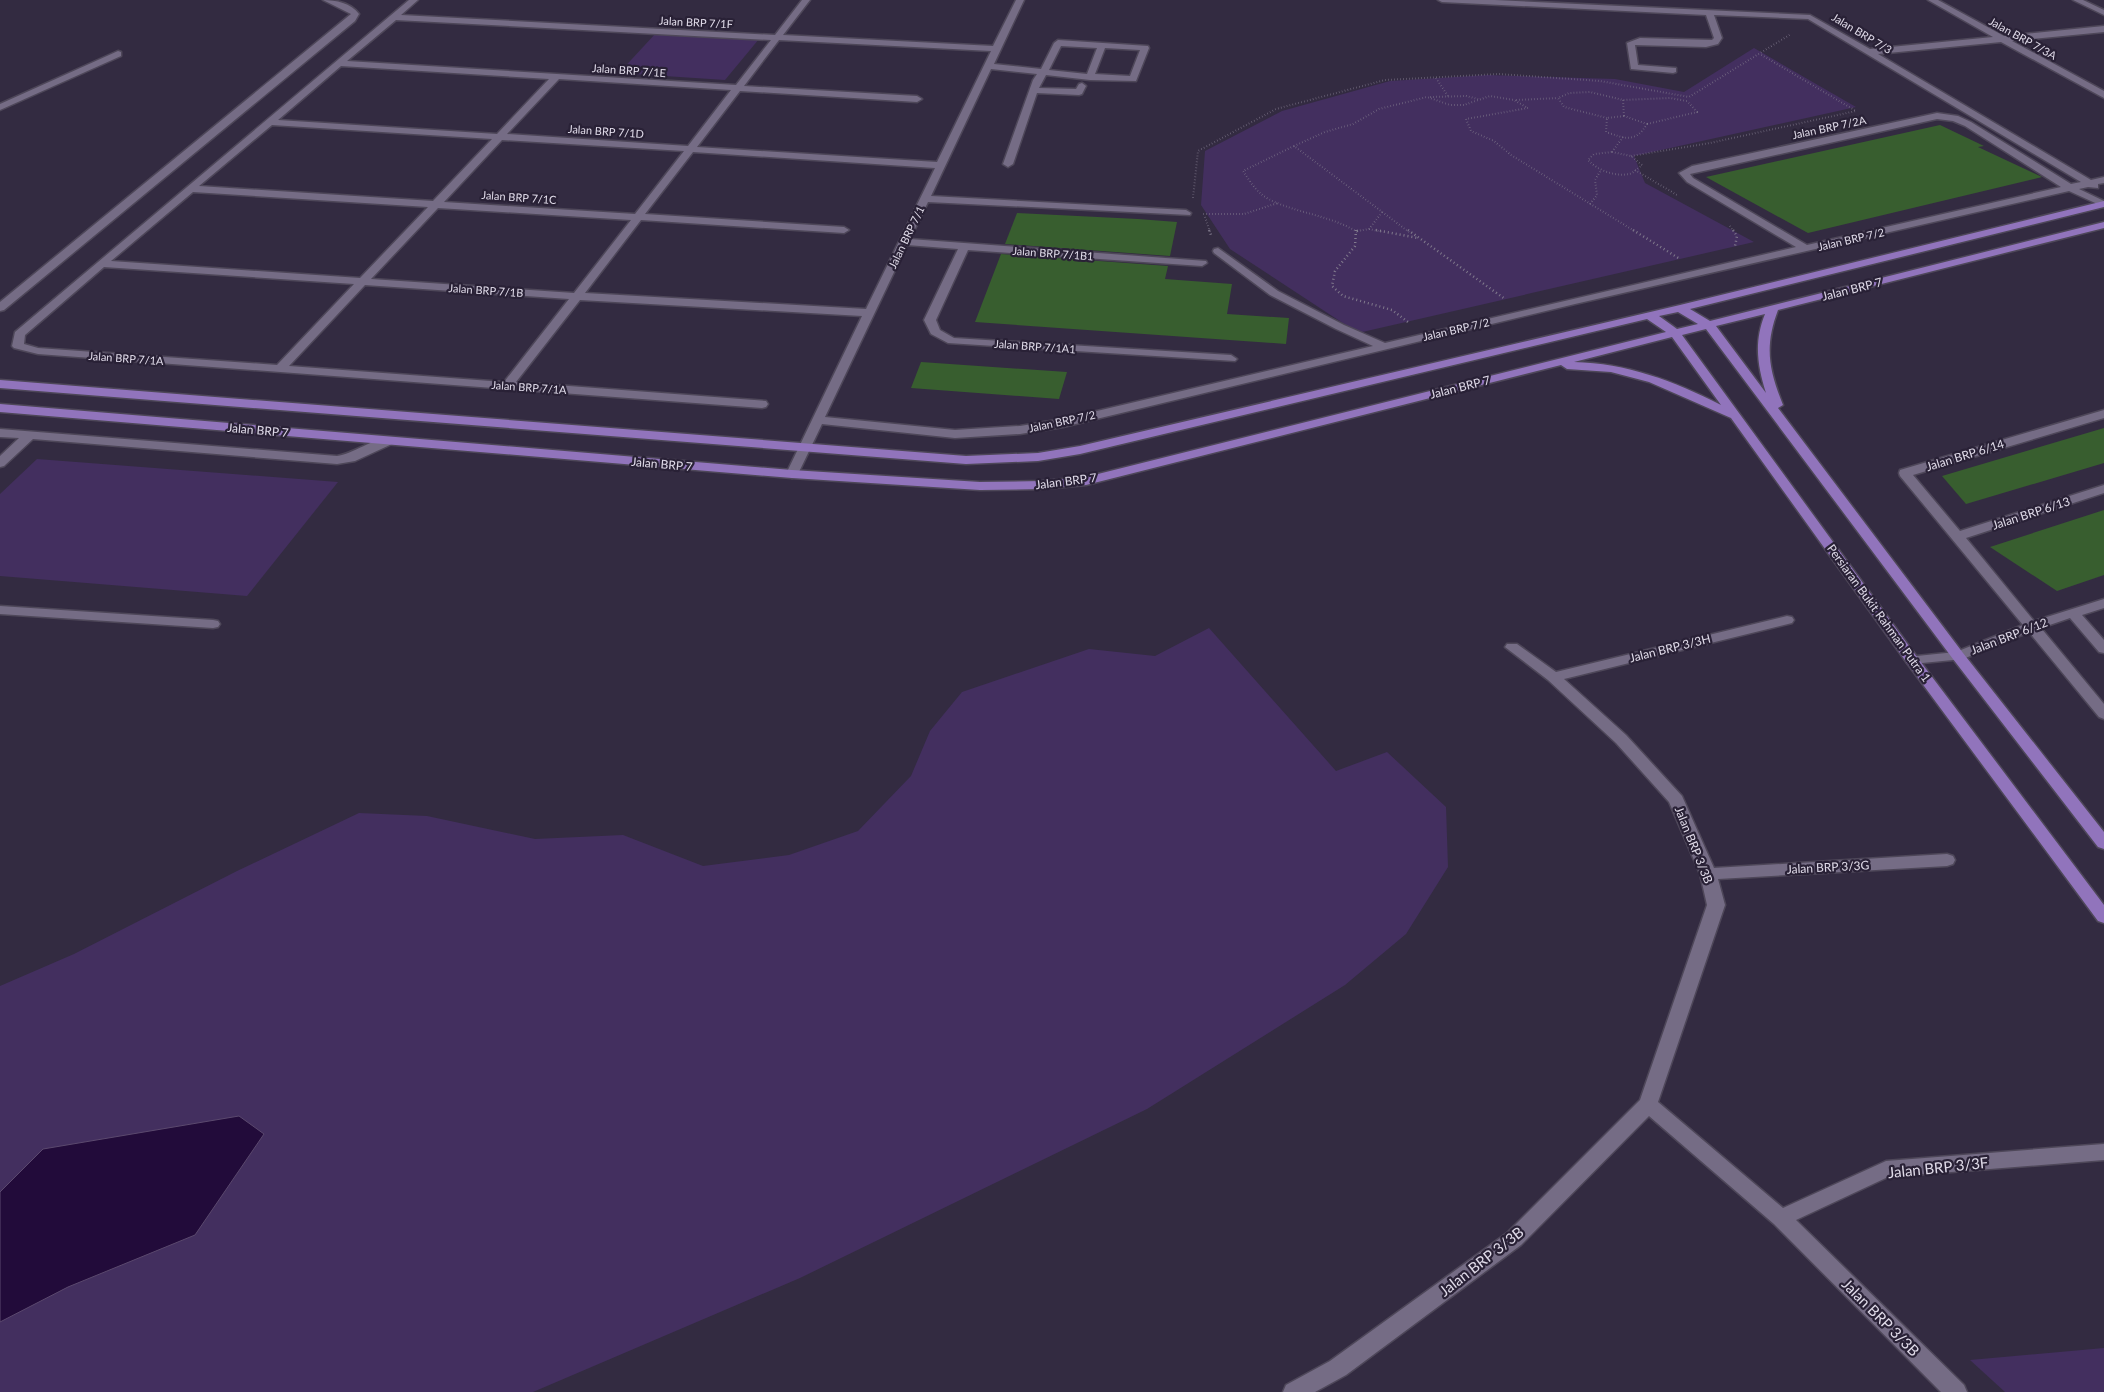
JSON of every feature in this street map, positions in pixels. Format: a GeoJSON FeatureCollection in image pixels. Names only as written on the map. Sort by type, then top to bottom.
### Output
{"type":"FeatureCollection","features":[{"type":"Feature","properties":{"kind":"main road","name":"Jalan BRP 7"},"geometry":{"type":"LineString","coordinates":[[0,384],[966,460],[1038,457],[1080,450],[1680,308],[2103,204]]}},
{"type":"Feature","properties":{"kind":"main road","name":"Jalan BRP 7"},"geometry":{"type":"LineString","coordinates":[[0,408],[388,442],[792,474],[980,486],[1042,485],[1086,481],[2104,226]]}},
{"type":"Feature","properties":{"kind":"main road"},"geometry":{"type":"LineString","coordinates":[[1680,308],[1709,325],[1958,656],[2104,842]]}},
{"type":"Feature","properties":{"kind":"main road"},"geometry":{"type":"LineString","coordinates":[[1773,308],[1763,334],[1762,358],[1768,382],[1783,422]]}},
{"type":"Feature","properties":{"kind":"main road","name":"Persiaran Bukit Rahman Putra 1"},"geometry":{"type":"LineString","coordinates":[[1648,315],[1675,333],[1912,660],[2104,917]]}},
{"type":"Feature","properties":{"kind":"main road"},"geometry":{"type":"LineString","coordinates":[[1545,366],[1570,364],[1630,372],[1685,390],[1736,417]]}},
{"type":"Feature","properties":{"kind":"street"},"geometry":{"type":"LineString","coordinates":[[0,308],[352,19],[355,14],[352,10],[326,0]]}},
{"type":"Feature","properties":{"kind":"street","name":"Jalan BRP 7/1A"},"geometry":{"type":"LineString","coordinates":[[414,0],[19,334],[18,346],[38,351],[762,404]]}},
{"type":"Feature","properties":{"kind":"street"},"geometry":{"type":"LineString","coordinates":[[507,386],[806,0]]}},
{"type":"Feature","properties":{"kind":"street","name":"Jalan BRP 7/1"},"geometry":{"type":"LineString","coordinates":[[792,474],[1020,0]]}},
{"type":"Feature","properties":{"kind":"street","name":"Jalan BRP 7/3"},"geometry":{"type":"LineString","coordinates":[[1442,0],[1542,2],[1810,17],[2104,191]]}},
{"type":"Feature","properties":{"kind":"street","name":"Jalan BRP 7/3A"},"geometry":{"type":"LineString","coordinates":[[1932,0],[2104,95]]}},
{"type":"Feature","properties":{"kind":"street"},"geometry":{"type":"LineString","coordinates":[[2077,0],[2104,13]]}},
{"type":"Feature","properties":{"kind":"street"},"geometry":{"type":"LineString","coordinates":[[1673,70],[1634,67],[1630,43],[1640,41],[1706,44],[1715,42],[1718,38],[1709,12]]}},
{"type":"Feature","properties":{"kind":"street","name":"Jalan BRP 7/1F"},"geometry":{"type":"LineString","coordinates":[[394,17],[997,49]]}},
{"type":"Feature","properties":{"kind":"street"},"geometry":{"type":"LineString","coordinates":[[1869,52],[2104,29]]}},
{"type":"Feature","properties":{"kind":"street"},"geometry":{"type":"LineString","coordinates":[[989,66],[1044,72],[1090,77],[1133,79],[1145,48],[1058,43],[1044,72],[1037,80],[1008,164]]}},
{"type":"Feature","properties":{"kind":"street"},"geometry":{"type":"LineString","coordinates":[[1090,77],[1102,45]]}},
{"type":"Feature","properties":{"kind":"street"},"geometry":{"type":"LineString","coordinates":[[0,107],[118,54]]}},
{"type":"Feature","properties":{"kind":"street","name":"Jalan BRP 7/1E"},"geometry":{"type":"LineString","coordinates":[[339,63],[917,99]]}},
{"type":"Feature","properties":{"kind":"street"},"geometry":{"type":"LineString","coordinates":[[280,369],[556,76]]}},
{"type":"Feature","properties":{"kind":"street"},"geometry":{"type":"LineString","coordinates":[[1034,90],[1079,92],[1082,86]]}},
{"type":"Feature","properties":{"kind":"street","name":"Jalan BRP 7/2A"},"geometry":{"type":"LineString","coordinates":[[1806,249],[1690,180],[1684,173],[1692,169],[1937,116],[1954,118],[1968,124],[2070,188],[2103,204]]}},
{"type":"Feature","properties":{"kind":"street","name":"Jalan BRP 7/1D"},"geometry":{"type":"LineString","coordinates":[[270,122],[941,165]]}},
{"type":"Feature","properties":{"kind":"street","name":"Jalan BRP 7/2"},"geometry":{"type":"LineString","coordinates":[[818,420],[955,434],[1020,430],[1063,423],[1383,346],[2104,180]]}},
{"type":"Feature","properties":{"kind":"street","name":"Jalan BRP 7/1C"},"geometry":{"type":"LineString","coordinates":[[192,189],[844,230]]}},
{"type":"Feature","properties":{"kind":"street"},"geometry":{"type":"LineString","coordinates":[[925,199],[1186,213]]}},
{"type":"Feature","properties":{"kind":"street","name":"Jalan BRP 7/1B1"},"geometry":{"type":"LineString","coordinates":[[904,242],[1202,263]]}},
{"type":"Feature","properties":{"kind":"street","name":"Jalan BRP 7/1A1"},"geometry":{"type":"LineString","coordinates":[[964,246],[930,320],[935,332],[952,340],[1230,360]]}},
{"type":"Feature","properties":{"kind":"street"},"geometry":{"type":"LineString","coordinates":[[1218,251],[1274,293],[1340,327],[1383,346]]}},
{"type":"Feature","properties":{"kind":"street","name":"Jalan BRP 7/1B"},"geometry":{"type":"LineString","coordinates":[[102,264],[576,296],[870,313]]}},
{"type":"Feature","properties":{"kind":"street","name":"Jalan BRP 6/14"},"geometry":{"type":"LineString","coordinates":[[1958,536],[1905,473],[2104,414]]}},
{"type":"Feature","properties":{"kind":"street"},"geometry":{"type":"LineString","coordinates":[[0,433],[337,460],[351,458],[388,442]]}},
{"type":"Feature","properties":{"kind":"street"},"geometry":{"type":"LineString","coordinates":[[0,463],[30,435]]}},
{"type":"Feature","properties":{"kind":"street","name":"Jalan BRP 6/13"},"geometry":{"type":"LineString","coordinates":[[1958,536],[2104,489]]}},
{"type":"Feature","properties":{"kind":"street"},"geometry":{"type":"LineString","coordinates":[[1958,536],[2104,714]]}},
{"type":"Feature","properties":{"kind":"street","name":"Jalan BRP 6/12"},"geometry":{"type":"LineString","coordinates":[[1912,660],[1958,656],[2032,626],[2104,603]]}},
{"type":"Feature","properties":{"kind":"street"},"geometry":{"type":"LineString","coordinates":[[0,610],[213,624]]}},
{"type":"Feature","properties":{"kind":"street"},"geometry":{"type":"LineString","coordinates":[[2073,613],[2104,649]]}},
{"type":"Feature","properties":{"kind":"street","name":"Jalan BRP 3/3H"},"geometry":{"type":"LineString","coordinates":[[1552,677],[1788,620]]}},
{"type":"Feature","properties":{"kind":"street","name":"Jalan BRP 3/3B"},"geometry":{"type":"LineString","coordinates":[[1294,1392],[1338,1368],[1514,1239],[1648,1104],[1716,905],[1708,874],[1676,800],[1621,739],[1552,677],[1512,647]]}},
{"type":"Feature","properties":{"kind":"street","name":"Jalan BRP 3/3G"},"geometry":{"type":"LineString","coordinates":[[1708,874],[1947,860]]}},
{"type":"Feature","properties":{"kind":"street","name":"Jalan BRP 3/3B"},"geometry":{"type":"LineString","coordinates":[[1648,1104],[1781,1218],[1956,1392]]}},
{"type":"Feature","properties":{"kind":"street","name":"Jalan BRP 3/3F"},"geometry":{"type":"LineString","coordinates":[[1781,1218],[1886,1169],[2104,1152]]}},
{"type":"Feature","properties":{"kind":"path"},"geometry":{"type":"LineString","coordinates":[[1687,101],[1689,97],[1793,34]]}},
{"type":"Feature","properties":{"kind":"path"},"geometry":{"type":"LineString","coordinates":[[1631,156],[1642,165],[1629,174],[1601,170],[1592,165],[1588,160],[1594,154],[1612,152],[1631,156],[1710,143],[1856,111],[1760,54]]}},
{"type":"Feature","properties":{"kind":"path"},"geometry":{"type":"LineString","coordinates":[[1186,213],[1192,213],[1198,151],[1276,109],[1385,80],[1499,74],[1600,81],[1689,97]]}},
{"type":"Feature","properties":{"kind":"path"},"geometry":{"type":"LineString","coordinates":[[1436,77],[1448,96]]}},
{"type":"Feature","properties":{"kind":"path"},"geometry":{"type":"LineString","coordinates":[[1418,238],[1368,229],[1357,230],[1324,216],[1278,203],[1260,193],[1243,171],[1325,132],[1353,124],[1379,109],[1427,97],[1478,98],[1490,96],[1514,100],[1558,98],[1569,93],[1590,92],[1623,100],[1670,98],[1687,101],[1697,112],[1646,124],[1624,116],[1607,118],[1564,107],[1558,98]]}},
{"type":"Feature","properties":{"kind":"path"},"geometry":{"type":"LineString","coordinates":[[1427,97],[1450,105],[1464,105],[1478,98]]}},
{"type":"Feature","properties":{"kind":"path"},"geometry":{"type":"LineString","coordinates":[[1514,100],[1528,108],[1466,119],[1471,130],[1494,140],[1511,155],[1680,259]]}},
{"type":"Feature","properties":{"kind":"path"},"geometry":{"type":"LineString","coordinates":[[1623,100],[1624,116]]}},
{"type":"Feature","properties":{"kind":"path"},"geometry":{"type":"LineString","coordinates":[[1607,118],[1606,132],[1623,138],[1634,138],[1642,134],[1646,124]]}},
{"type":"Feature","properties":{"kind":"path"},"geometry":{"type":"LineString","coordinates":[[1612,152],[1623,138]]}},
{"type":"Feature","properties":{"kind":"path"},"geometry":{"type":"LineString","coordinates":[[1294,146],[1418,238],[1506,299],[1497,301]]}},
{"type":"Feature","properties":{"kind":"path"},"geometry":{"type":"LineString","coordinates":[[1590,204],[1597,194],[1595,180],[1601,170]]}},
{"type":"Feature","properties":{"kind":"path"},"geometry":{"type":"LineString","coordinates":[[1635,170],[1678,196]]}},
{"type":"Feature","properties":{"kind":"path"},"geometry":{"type":"LineString","coordinates":[[1218,251],[1214,245],[1207,220],[1198,214],[1244,214],[1278,203]]}},
{"type":"Feature","properties":{"kind":"path"},"geometry":{"type":"LineString","coordinates":[[1368,229],[1383,211]]}},
{"type":"Feature","properties":{"kind":"path"},"geometry":{"type":"LineString","coordinates":[[1727,248],[1736,246],[1737,236],[1730,226]]}},
{"type":"Feature","properties":{"kind":"path"},"geometry":{"type":"LineString","coordinates":[[1357,230],[1355,246],[1335,271],[1332,286],[1343,296],[1392,310],[1408,322]]}},
{"type":"Feature","properties":{"kind":"path"},"geometry":{"type":"LineString","coordinates":[[1670,261],[1689,257]]}},
{"type":"Feature","properties":{"kind":"path"},"geometry":{"type":"LineString","coordinates":[[1399,324],[1417,320]]}},
{"type":"Feature","properties":{"kind":"shaded area"},"geometry":{"type":"Polygon","coordinates":[[[656,33],[759,39],[725,80],[619,73],[656,33]]]}},
{"type":"Feature","properties":{"kind":"shaded area"},"geometry":{"type":"Polygon","coordinates":[[[1754,48],[1856,107],[1634,156],[1645,183],[1754,242],[1358,333],[1230,249],[1201,205],[1205,151],[1282,111],[1390,81],[1488,75],[1615,79],[1684,92],[1754,48]]]}},
{"type":"Feature","properties":{"kind":"shaded area"},"geometry":{"type":"Polygon","coordinates":[[[37,459],[338,482],[247,596],[0,576],[0,494],[37,459]]]}},
{"type":"Feature","properties":{"kind":"shaded area"},"geometry":{"type":"Polygon","coordinates":[[[1209,628],[1336,771],[1387,752],[1446,807],[1448,867],[1406,934],[1345,985],[1147,1109],[800,1278],[533,1392],[0,1392],[0,986],[74,954],[237,871],[359,813],[427,816],[535,839],[623,835],[703,866],[789,855],[858,831],[911,776],[930,731],[962,692],[1089,649],[1155,656],[1209,628]]]}},
{"type":"Feature","properties":{"kind":"shaded area"},"geometry":{"type":"Polygon","coordinates":[[[239,1116],[264,1134],[195,1235],[68,1287],[0,1322],[0,1192],[43,1149],[239,1116]]]}},
{"type":"Feature","properties":{"kind":"shaded area"},"geometry":{"type":"Polygon","coordinates":[[[2104,1348],[2104,1392],[2005,1392],[1970,1360],[2104,1348]]]}},
{"type":"Feature","properties":{"kind":"building"},"geometry":{"type":"Polygon","coordinates":[[[1940,125],[1984,146],[1978,147],[2042,177],[1808,233],[1706,177],[1940,125]]]}},
{"type":"Feature","properties":{"kind":"building"},"geometry":{"type":"Polygon","coordinates":[[[1017,213],[1177,222],[1170,256],[1005,244],[1017,213]]]}},
{"type":"Feature","properties":{"kind":"building"},"geometry":{"type":"Polygon","coordinates":[[[1001,254],[1168,266],[1165,279],[1232,284],[1227,314],[1289,318],[1286,344],[975,322],[1001,254]]]}},
{"type":"Feature","properties":{"kind":"building"},"geometry":{"type":"Polygon","coordinates":[[[921,362],[1067,372],[1059,399],[911,388],[921,362]]]}},
{"type":"Feature","properties":{"kind":"building"},"geometry":{"type":"Polygon","coordinates":[[[2104,428],[2104,463],[1966,504],[1942,476],[2104,428]]]}},
{"type":"Feature","properties":{"kind":"building"},"geometry":{"type":"Polygon","coordinates":[[[2104,510],[2104,575],[2057,591],[1990,547],[2104,510]]]}}]}
